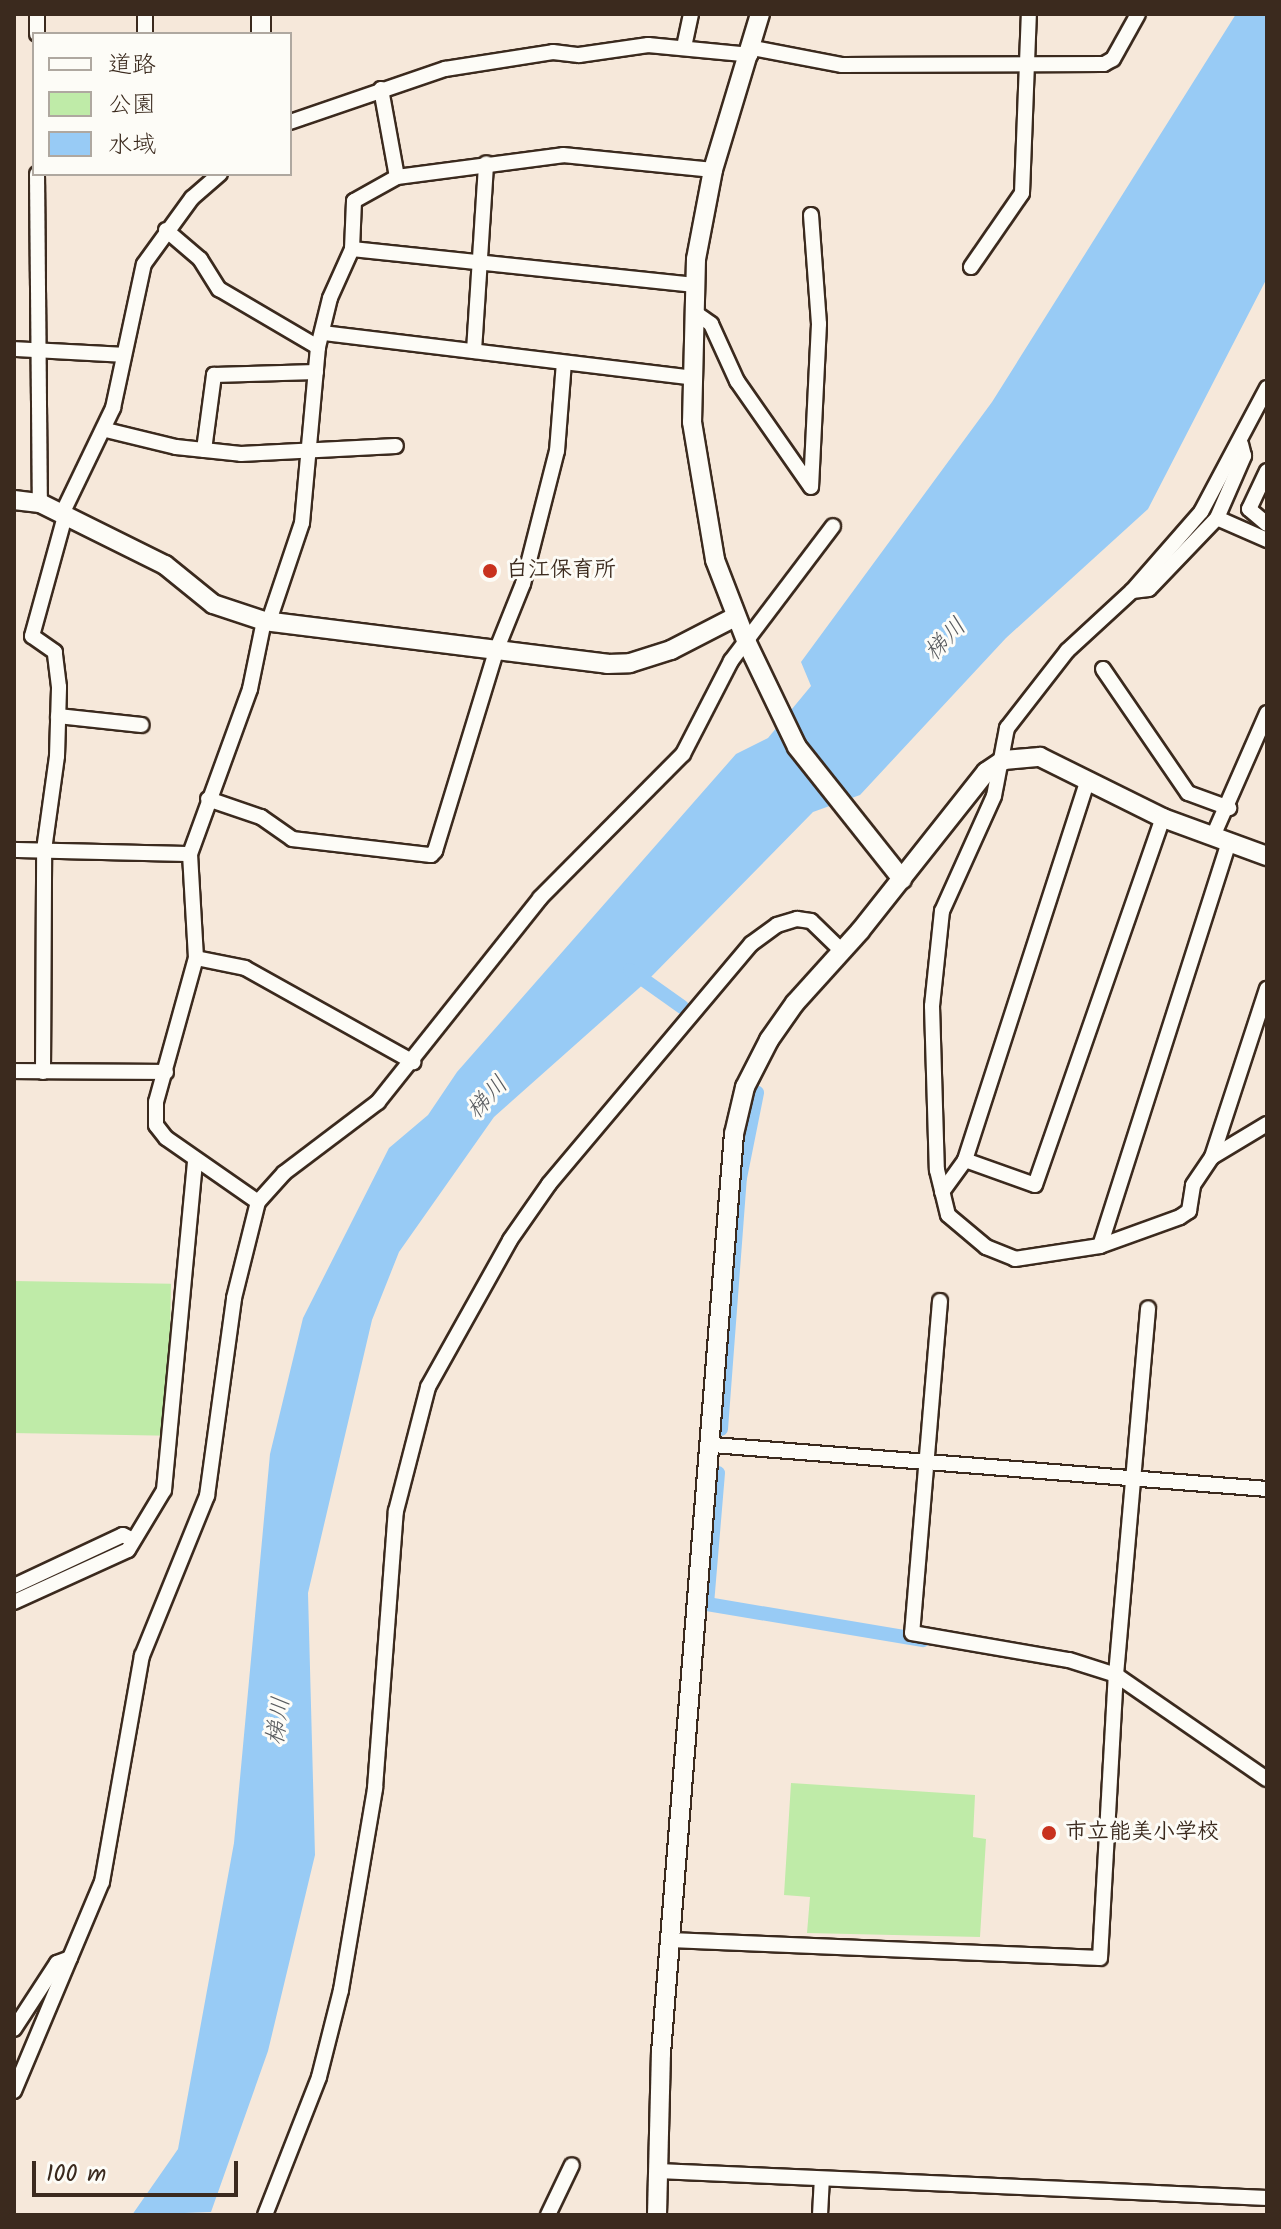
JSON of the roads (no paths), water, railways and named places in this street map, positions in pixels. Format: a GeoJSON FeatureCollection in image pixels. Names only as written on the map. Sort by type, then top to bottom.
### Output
{"type":"FeatureCollection","features":[{"type":"Feature","properties":{"kind":"street"},"geometry":{"type":"LineString","coordinates":[[684,47],[691,14]]}},
{"type":"Feature","properties":{"kind":"street"},"geometry":{"type":"LineString","coordinates":[[760,14],[752,52],[713,170],[695,285],[692,422],[715,560],[750,650],[797,747],[902,879]]}},
{"type":"Feature","properties":{"kind":"street"},"geometry":{"type":"LineString","coordinates":[[971,267],[1022,193],[1030,62],[1029,14]]}},
{"type":"Feature","properties":{"kind":"street"},"geometry":{"type":"LineString","coordinates":[[292,121],[445,69],[553,52],[684,47],[752,52],[842,65],[1104,64],[1113,59],[1138,14]]}},
{"type":"Feature","properties":{"kind":"street"},"geometry":{"type":"LineString","coordinates":[[381,89],[397,177]]}},
{"type":"Feature","properties":{"kind":"street"},"geometry":{"type":"LineString","coordinates":[[264,621],[270,618],[302,523],[321,340],[330,298],[352,249],[354,201],[397,177],[563,155],[713,170]]}},
{"type":"Feature","properties":{"kind":"street"},"geometry":{"type":"LineString","coordinates":[[474,351],[486,163]]}},
{"type":"Feature","properties":{"kind":"street"},"geometry":{"type":"LineString","coordinates":[[37,176],[40,503]]}},
{"type":"Feature","properties":{"kind":"street"},"geometry":{"type":"LineString","coordinates":[[43,1072],[44,850],[58,716],[55,652],[32,636],[64,515],[106,430],[144,264],[166,230],[218,176]]}},
{"type":"Feature","properties":{"kind":"street"},"geometry":{"type":"LineString","coordinates":[[694,312],[711,324],[737,381],[811,487],[819,324],[811,215]]}},
{"type":"Feature","properties":{"kind":"street"},"geometry":{"type":"LineString","coordinates":[[166,230],[200,259],[219,289],[321,340],[474,351],[693,378]]}},
{"type":"Feature","properties":{"kind":"street"},"geometry":{"type":"LineString","coordinates":[[352,249],[695,285]]}},
{"type":"Feature","properties":{"kind":"street"},"geometry":{"type":"LineString","coordinates":[[14,349],[124,355]]}},
{"type":"Feature","properties":{"kind":"street"},"geometry":{"type":"LineString","coordinates":[[208,799],[261,817],[292,839],[431,855],[496,651],[523,584],[557,451],[564,363]]}},
{"type":"Feature","properties":{"kind":"street"},"geometry":{"type":"LineString","coordinates":[[204,450],[214,375],[316,372]]}},
{"type":"Feature","properties":{"kind":"street"},"geometry":{"type":"LineString","coordinates":[[1267,388],[1241,444],[1201,512],[1132,591],[1067,651],[1007,728],[1004,760],[994,796],[942,911],[932,1006],[942,1192],[948,1215],[967,1234],[1015,1259],[1100,1246],[1189,1211],[1193,1185],[1212,1157],[1267,989]]}},
{"type":"Feature","properties":{"kind":"street"},"geometry":{"type":"LineString","coordinates":[[106,430],[204,450],[308,454],[396,446]]}},
{"type":"Feature","properties":{"kind":"street"},"geometry":{"type":"LineString","coordinates":[[1132,591],[1149,589],[1217,518],[1244,456],[1241,444]]}},
{"type":"Feature","properties":{"kind":"street"},"geometry":{"type":"LineString","coordinates":[[1267,471],[1249,509],[1267,524]]}},
{"type":"Feature","properties":{"kind":"street"},"geometry":{"type":"LineString","coordinates":[[14,500],[40,503],[165,565],[213,604],[264,621],[496,651],[630,663],[671,650],[735,617]]}},
{"type":"Feature","properties":{"kind":"street"},"geometry":{"type":"LineString","coordinates":[[1217,518],[1267,540]]}},
{"type":"Feature","properties":{"kind":"street"},"geometry":{"type":"LineString","coordinates":[[14,2091],[102,1882],[142,1656],[207,1496],[234,1298],[258,1202],[284,1173],[378,1102],[413,1062],[540,898],[683,754],[711,693],[750,650],[833,526]]}},
{"type":"Feature","properties":{"kind":"street"},"geometry":{"type":"LineString","coordinates":[[258,1202],[195,1162],[156,1125],[166,1072],[196,958],[190,854],[250,689],[264,621]]}},
{"type":"Feature","properties":{"kind":"street"},"geometry":{"type":"LineString","coordinates":[[1103,669],[1188,793],[1229,808]]}},
{"type":"Feature","properties":{"kind":"street"},"geometry":{"type":"LineString","coordinates":[[1100,1246],[1229,808],[1267,713]]}},
{"type":"Feature","properties":{"kind":"street"},"geometry":{"type":"LineString","coordinates":[[58,716],[142,725]]}},
{"type":"Feature","properties":{"kind":"street"},"geometry":{"type":"LineString","coordinates":[[657,2215],[671,1940],[713,1445],[734,1134],[745,1087],[769,1040],[986,772],[1004,760],[1040,757],[1163,818],[1267,856]]}},
{"type":"Feature","properties":{"kind":"street"},"geometry":{"type":"LineString","coordinates":[[942,1192],[965,1160],[1088,779]]}},
{"type":"Feature","properties":{"kind":"street"},"geometry":{"type":"LineString","coordinates":[[965,1160],[1035,1185],[1163,818]]}},
{"type":"Feature","properties":{"kind":"street"},"geometry":{"type":"LineString","coordinates":[[14,850],[190,854]]}},
{"type":"Feature","properties":{"kind":"street"},"geometry":{"type":"LineString","coordinates":[[265,2215],[319,2077],[341,1990],[375,1788],[396,1511],[428,1387],[510,1240],[549,1184],[751,944],[797,919],[811,921],[842,951]]}},
{"type":"Feature","properties":{"kind":"street"},"geometry":{"type":"LineString","coordinates":[[196,958],[245,968],[413,1062]]}},
{"type":"Feature","properties":{"kind":"street"},"geometry":{"type":"LineString","coordinates":[[14,1071],[166,1072]]}},
{"type":"Feature","properties":{"kind":"street"},"geometry":{"type":"LineString","coordinates":[[1212,1157],[1267,1124]]}},
{"type":"Feature","properties":{"kind":"street"},"geometry":{"type":"LineString","coordinates":[[14,1602],[128,1550],[164,1490],[170,1458],[195,1162]]}},
{"type":"Feature","properties":{"kind":"street"},"geometry":{"type":"LineString","coordinates":[[940,1301],[912,1633],[1069,1660],[1116,1675],[1267,1779]]}},
{"type":"Feature","properties":{"kind":"street"},"geometry":{"type":"LineString","coordinates":[[671,1940],[1100,1958],[1116,1675],[1148,1308]]}},
{"type":"Feature","properties":{"kind":"street"},"geometry":{"type":"LineString","coordinates":[[713,1445],[1267,1489]]}},
{"type":"Feature","properties":{"kind":"street"},"geometry":{"type":"LineString","coordinates":[[14,1586],[123,1535],[133,1540]]}},
{"type":"Feature","properties":{"kind":"street"},"geometry":{"type":"LineString","coordinates":[[14,2029],[57,1963],[70,1958]]}},
{"type":"Feature","properties":{"kind":"street"},"geometry":{"type":"LineString","coordinates":[[548,2215],[572,2165]]}},
{"type":"Feature","properties":{"kind":"street"},"geometry":{"type":"LineString","coordinates":[[658,2171],[822,2181],[1267,2198]]}},
{"type":"Feature","properties":{"kind":"street"},"geometry":{"type":"LineString","coordinates":[[820,2215],[822,2181]]}},
{"type":"Feature","properties":{"kind":"water","name":"梯川"},"geometry":{"type":"Polygon","coordinates":[[[1236,14],[1267,14],[1267,278],[1148,509],[1006,638],[860,795],[813,812],[647,981],[494,1117],[399,1252],[372,1320],[308,1593],[315,1855],[268,2051],[211,2212],[132,2215],[178,2149],[234,1843],[270,1454],[303,1318],[389,1148],[428,1115],[457,1072],[736,754],[768,738],[811,686],[801,662],[992,402],[1236,14]]]}},
{"type":"Feature","properties":{"kind":"waterway"},"geometry":{"type":"LineString","coordinates":[[630,970],[682,1007]]}},
{"type":"Feature","properties":{"kind":"waterway"},"geometry":{"type":"LineString","coordinates":[[721,1429],[740,1178],[757,1093]]}},
{"type":"Feature","properties":{"kind":"waterway"},"geometry":{"type":"LineString","coordinates":[[718,1473],[707,1604],[923,1640]]}},
{"type":"Feature","properties":{"kind":"place","name":"白江保育所"},"geometry":{"type":"Point","coordinates":[490,571]}},
{"type":"Feature","properties":{"kind":"place","name":"市立能美小学校"},"geometry":{"type":"Point","coordinates":[1049,1833]}}]}
